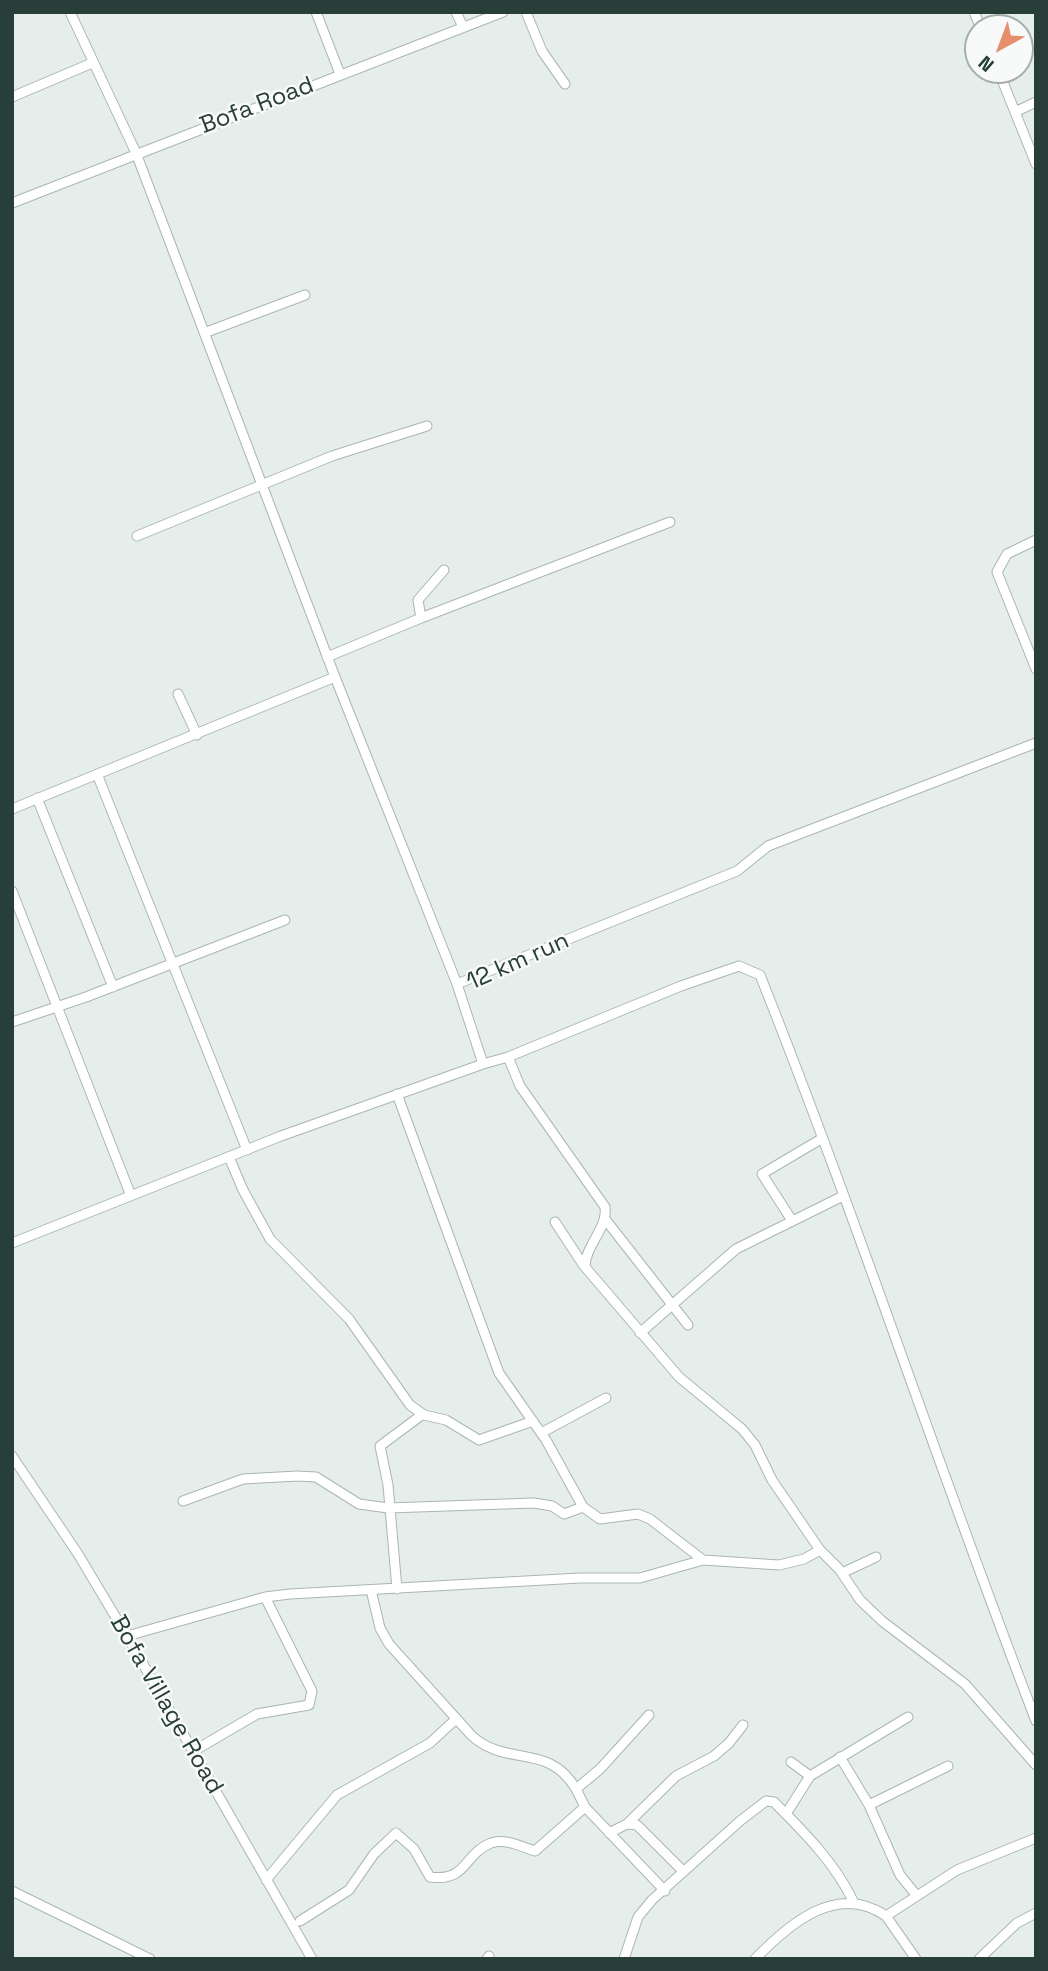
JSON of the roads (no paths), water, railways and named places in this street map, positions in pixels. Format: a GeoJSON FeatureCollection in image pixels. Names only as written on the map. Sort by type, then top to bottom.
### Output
{"type":"FeatureCollection","features":[{"type":"Feature","properties":{"kind":"street"},"geometry":{"type":"LineString","coordinates":[[70,12],[136,153],[327,657],[457,984]]}},
{"type":"Feature","properties":{"kind":"street"},"geometry":{"type":"LineString","coordinates":[[316,12],[340,74]]}},
{"type":"Feature","properties":{"kind":"street"},"geometry":{"type":"LineString","coordinates":[[456,12],[463,27]]}},
{"type":"Feature","properties":{"kind":"street","name":"Bofa Road"},"geometry":{"type":"LineString","coordinates":[[12,203],[503,12]]}},
{"type":"Feature","properties":{"kind":"street"},"geometry":{"type":"LineString","coordinates":[[526,12],[542,51],[565,84]]}},
{"type":"Feature","properties":{"kind":"street"},"geometry":{"type":"LineString","coordinates":[[12,97],[92,63]]}},
{"type":"Feature","properties":{"kind":"street"},"geometry":{"type":"LineString","coordinates":[[1004,84],[1036,164]]}},
{"type":"Feature","properties":{"kind":"street"},"geometry":{"type":"LineString","coordinates":[[1015,112],[1036,102]]}},
{"type":"Feature","properties":{"kind":"street"},"geometry":{"type":"LineString","coordinates":[[204,333],[304,295]]}},
{"type":"Feature","properties":{"kind":"street"},"geometry":{"type":"LineString","coordinates":[[137,536],[332,457],[427,426]]}},
{"type":"Feature","properties":{"kind":"street"},"geometry":{"type":"LineString","coordinates":[[327,657],[670,522]]}},
{"type":"Feature","properties":{"kind":"street"},"geometry":{"type":"LineString","coordinates":[[1036,540],[1007,554],[998,572],[1036,669]]}},
{"type":"Feature","properties":{"kind":"street"},"geometry":{"type":"LineString","coordinates":[[421,618],[418,600],[444,570]]}},
{"type":"Feature","properties":{"kind":"street"},"geometry":{"type":"LineString","coordinates":[[12,809],[197,736],[335,677]]}},
{"type":"Feature","properties":{"kind":"street"},"geometry":{"type":"LineString","coordinates":[[178,694],[197,736]]}},
{"type":"Feature","properties":{"kind":"street","name":"12 km run"},"geometry":{"type":"LineString","coordinates":[[483,1064],[457,984],[737,871],[768,846],[1036,743]]}},
{"type":"Feature","properties":{"kind":"street"},"geometry":{"type":"LineString","coordinates":[[97,774],[247,1150]]}},
{"type":"Feature","properties":{"kind":"street"},"geometry":{"type":"LineString","coordinates":[[37,798],[113,987]]}},
{"type":"Feature","properties":{"kind":"street"},"geometry":{"type":"LineString","coordinates":[[12,891],[131,1196]]}},
{"type":"Feature","properties":{"kind":"street"},"geometry":{"type":"LineString","coordinates":[[12,1022],[113,987],[285,920]]}},
{"type":"Feature","properties":{"kind":"street"},"geometry":{"type":"LineString","coordinates":[[12,1243],[247,1150],[397,1094],[508,1057],[681,986],[739,966],[749,968],[760,975],[964,1533],[1036,1721]]}},
{"type":"Feature","properties":{"kind":"street"},"geometry":{"type":"LineString","coordinates":[[508,1057],[520,1086],[605,1207],[605,1219],[585,1258],[585,1267]]}},
{"type":"Feature","properties":{"kind":"street"},"geometry":{"type":"LineString","coordinates":[[397,1094],[499,1373],[541,1433],[583,1507],[600,1519],[625,1513],[650,1519],[703,1560]]}},
{"type":"Feature","properties":{"kind":"street"},"geometry":{"type":"LineString","coordinates":[[791,1219],[762,1174],[821,1139]]}},
{"type":"Feature","properties":{"kind":"street"},"geometry":{"type":"LineString","coordinates":[[229,1157],[243,1190],[270,1239],[349,1318],[410,1405],[423,1414],[446,1420],[480,1440],[533,1421]]}},
{"type":"Feature","properties":{"kind":"street"},"geometry":{"type":"LineString","coordinates":[[640,1333],[736,1249],[791,1219],[843,1196]]}},
{"type":"Feature","properties":{"kind":"street"},"geometry":{"type":"LineString","coordinates":[[605,1219],[688,1325]]}},
{"type":"Feature","properties":{"kind":"street"},"geometry":{"type":"LineString","coordinates":[[555,1222],[585,1267],[679,1377],[743,1429],[755,1445],[772,1480],[820,1550],[842,1573],[860,1600],[965,1684],[1036,1765]]}},
{"type":"Feature","properties":{"kind":"street"},"geometry":{"type":"LineString","coordinates":[[541,1433],[606,1398]]}},
{"type":"Feature","properties":{"kind":"street"},"geometry":{"type":"LineString","coordinates":[[397,1589],[388,1485],[380,1446],[423,1414]]}},
{"type":"Feature","properties":{"kind":"street","name":"Bofa Village Road"},"geometry":{"type":"LineString","coordinates":[[12,1456],[78,1554],[127,1636],[312,1959]]}},
{"type":"Feature","properties":{"kind":"street"},"geometry":{"type":"LineString","coordinates":[[183,1501],[243,1479],[297,1476],[316,1477],[359,1504],[388,1508],[534,1503],[552,1506],[564,1514],[583,1507]]}},
{"type":"Feature","properties":{"kind":"street"},"geometry":{"type":"LineString","coordinates":[[127,1636],[265,1597],[580,1578],[640,1578],[703,1560],[779,1565],[804,1559],[820,1550]]}},
{"type":"Feature","properties":{"kind":"street"},"geometry":{"type":"LineString","coordinates":[[842,1573],[876,1557]]}},
{"type":"Feature","properties":{"kind":"street"},"geometry":{"type":"LineString","coordinates":[[371,1590],[380,1628],[390,1644],[456,1719],[483,1746],[518,1757],[547,1760],[559,1768],[576,1789],[585,1807],[665,1891]]}},
{"type":"Feature","properties":{"kind":"street"},"geometry":{"type":"LineString","coordinates":[[192,1752],[257,1714],[309,1705],[312,1690],[265,1597]]}},
{"type":"Feature","properties":{"kind":"street"},"geometry":{"type":"LineString","coordinates":[[576,1789],[600,1769],[649,1715]]}},
{"type":"Feature","properties":{"kind":"street"},"geometry":{"type":"LineString","coordinates":[[786,1814],[810,1776],[908,1717]]}},
{"type":"Feature","properties":{"kind":"street"},"geometry":{"type":"LineString","coordinates":[[266,1880],[337,1794],[430,1743],[456,1719]]}},
{"type":"Feature","properties":{"kind":"street"},"geometry":{"type":"LineString","coordinates":[[609,1833],[627,1824],[676,1776],[714,1756],[743,1726]]}},
{"type":"Feature","properties":{"kind":"street"},"geometry":{"type":"LineString","coordinates":[[839,1757],[869,1805],[900,1875],[917,1896]]}},
{"type":"Feature","properties":{"kind":"street"},"geometry":{"type":"LineString","coordinates":[[791,1762],[810,1776]]}},
{"type":"Feature","properties":{"kind":"street"},"geometry":{"type":"LineString","coordinates":[[869,1805],[948,1766]]}},
{"type":"Feature","properties":{"kind":"street"},"geometry":{"type":"LineString","coordinates":[[624,1959],[638,1917],[652,1900],[766,1801],[774,1802],[786,1814],[838,1874],[853,1901]]}},
{"type":"Feature","properties":{"kind":"street"},"geometry":{"type":"LineString","coordinates":[[300,1921],[349,1890],[373,1854],[396,1833],[414,1849],[430,1877],[446,1879],[458,1874],[491,1843],[506,1842],[535,1852],[585,1807]]}},
{"type":"Feature","properties":{"kind":"street"},"geometry":{"type":"LineString","coordinates":[[627,1824],[637,1825],[683,1871]]}},
{"type":"Feature","properties":{"kind":"street"},"geometry":{"type":"LineString","coordinates":[[886,1916],[957,1870],[1036,1838]]}},
{"type":"Feature","properties":{"kind":"street"},"geometry":{"type":"LineString","coordinates":[[12,1891],[150,1959]]}},
{"type":"Feature","properties":{"kind":"street"},"geometry":{"type":"LineString","coordinates":[[755,1959],[775,1938],[808,1914],[853,1901],[873,1907],[886,1916],[916,1959]]}},
{"type":"Feature","properties":{"kind":"street"},"geometry":{"type":"LineString","coordinates":[[979,1959],[1017,1923],[1036,1913]]}}]}
